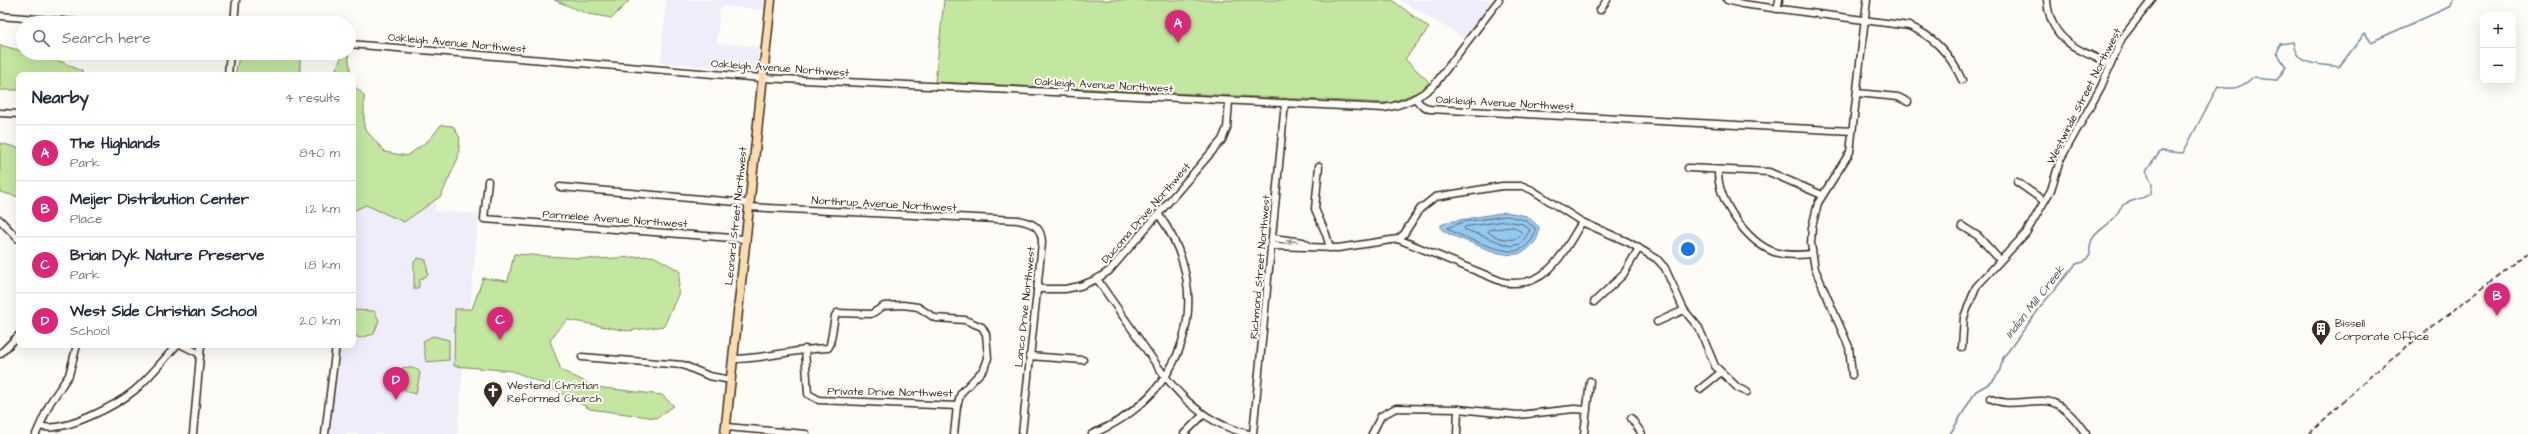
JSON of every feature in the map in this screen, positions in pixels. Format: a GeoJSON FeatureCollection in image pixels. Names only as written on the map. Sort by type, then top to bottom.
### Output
{"type":"FeatureCollection","features":[{"type":"Feature","properties":{"kind":"main road","name":"Leonard Street Northwest"},"geometry":{"type":"LineString","coordinates":[[726,431],[748,205],[771,0]]}},
{"type":"Feature","properties":{"kind":"street"},"geometry":{"type":"LineString","coordinates":[[235,16],[236,0]]}},
{"type":"Feature","properties":{"kind":"street"},"geometry":{"type":"LineString","coordinates":[[1415,98],[1435,84],[1499,0]]}},
{"type":"Feature","properties":{"kind":"street"},"geometry":{"type":"LineString","coordinates":[[1600,10],[1607,0]]}},
{"type":"Feature","properties":{"kind":"street"},"geometry":{"type":"LineString","coordinates":[[1727,0],[1742,4],[1777,9],[1900,24],[1921,31],[1933,39],[1947,55],[1962,80]]}},
{"type":"Feature","properties":{"kind":"street"},"geometry":{"type":"LineString","coordinates":[[1777,9],[1778,0]]}},
{"type":"Feature","properties":{"kind":"street"},"geometry":{"type":"LineString","coordinates":[[1852,375],[1848,343],[1811,254],[1812,227],[1822,195],[1847,158],[1857,93],[1867,0]]}},
{"type":"Feature","properties":{"kind":"street"},"geometry":{"type":"LineString","coordinates":[[2047,0],[2052,23],[2061,37],[2074,48],[2110,64]]}},
{"type":"Feature","properties":{"kind":"street","name":"Westwinde Street Northwest"},"geometry":{"type":"LineString","coordinates":[[1962,347],[1963,321],[1971,298],[1982,279],[2022,239],[2044,201],[2060,160],[2101,87],[2122,38],[2152,0]]}},
{"type":"Feature","properties":{"kind":"street"},"geometry":{"type":"LineString","coordinates":[[0,16],[16,17]]}},
{"type":"Feature","properties":{"kind":"street","name":"Oakleigh Avenue Northwest"},"geometry":{"type":"LineString","coordinates":[[356,45],[762,78],[1384,108],[1415,98],[1420,104],[1429,109],[1852,130]]}},
{"type":"Feature","properties":{"kind":"street"},"geometry":{"type":"LineString","coordinates":[[228,72],[229,60]]}},
{"type":"Feature","properties":{"kind":"street"},"geometry":{"type":"LineString","coordinates":[[1857,93],[1898,97],[1908,102]]}},
{"type":"Feature","properties":{"kind":"street","name":"Ducoma Drive Northwest"},"geometry":{"type":"LineString","coordinates":[[1036,289],[1065,289],[1097,279],[1120,261],[1222,140],[1227,128],[1229,100]]}},
{"type":"Feature","properties":{"kind":"street","name":"Richmond Street Northwest"},"geometry":{"type":"LineString","coordinates":[[1253,434],[1285,103]]}},
{"type":"Feature","properties":{"kind":"street"},"geometry":{"type":"LineString","coordinates":[[0,113],[16,114]]}},
{"type":"Feature","properties":{"kind":"street"},"geometry":{"type":"LineString","coordinates":[[1319,166],[1316,210],[1330,248]]}},
{"type":"Feature","properties":{"kind":"street"},"geometry":{"type":"LineString","coordinates":[[1688,168],[1769,172],[1822,195]]}},
{"type":"Feature","properties":{"kind":"street"},"geometry":{"type":"LineString","coordinates":[[1718,170],[1718,184],[1722,197],[1752,237],[1764,246],[1778,253],[1811,254]]}},
{"type":"Feature","properties":{"kind":"street","name":"Parmelee Avenue Northwest"},"geometry":{"type":"LineString","coordinates":[[488,181],[484,219],[745,239]]}},
{"type":"Feature","properties":{"kind":"street"},"geometry":{"type":"LineString","coordinates":[[2016,182],[2044,201]]}},
{"type":"Feature","properties":{"kind":"street"},"geometry":{"type":"LineString","coordinates":[[1398,239],[1404,234],[1420,209],[1435,197],[1502,186],[1523,186],[1532,190],[1582,222],[1639,248],[1657,259],[1664,268],[1684,310],[1699,328],[1712,360],[1720,373],[1738,388],[1747,392]]}},
{"type":"Feature","properties":{"kind":"street","name":"Northrup Avenue Northwest"},"geometry":{"type":"LineString","coordinates":[[560,187],[748,205],[1018,220]]}},
{"type":"Feature","properties":{"kind":"street"},"geometry":{"type":"LineString","coordinates":[[1092,434],[1128,416],[1147,400],[1165,379],[1179,352],[1186,329],[1188,283],[1178,247],[1159,215]]}},
{"type":"Feature","properties":{"kind":"street"},"geometry":{"type":"LineString","coordinates":[[0,220],[16,237]]}},
{"type":"Feature","properties":{"kind":"street","name":"Lanco Drive Northwest"},"geometry":{"type":"LineString","coordinates":[[1018,220],[1031,222],[1040,230],[1042,236],[1022,434]]}},
{"type":"Feature","properties":{"kind":"street"},"geometry":{"type":"LineString","coordinates":[[1272,246],[1301,249],[1311,247],[1330,248],[1398,239],[1503,282],[1515,284],[1531,282],[1546,273],[1558,259],[1582,222]]}},
{"type":"Feature","properties":{"kind":"street"},"geometry":{"type":"LineString","coordinates":[[1962,226],[1978,236],[2000,260]]}},
{"type":"Feature","properties":{"kind":"street"},"geometry":{"type":"LineString","coordinates":[[1272,238],[1303,242],[1311,247]]}},
{"type":"Feature","properties":{"kind":"street"},"geometry":{"type":"LineString","coordinates":[[1594,302],[1624,274],[1639,248]]}},
{"type":"Feature","properties":{"kind":"street"},"geometry":{"type":"LineString","coordinates":[[1097,279],[1165,379],[1203,415],[1222,427],[1249,434]]}},
{"type":"Feature","properties":{"kind":"street","name":"Private Drive Northwest"},"geometry":{"type":"LineString","coordinates":[[733,359],[757,359],[806,349],[828,348],[830,345],[834,316],[838,313],[871,314],[884,306],[918,307],[935,318],[965,320],[976,323],[982,327],[986,334],[988,358],[984,369],[961,393],[956,406],[819,400],[808,394],[806,349]]}},
{"type":"Feature","properties":{"kind":"street"},"geometry":{"type":"LineString","coordinates":[[1657,322],[1684,310]]}},
{"type":"Feature","properties":{"kind":"street"},"geometry":{"type":"LineString","coordinates":[[0,354],[16,338]]}},
{"type":"Feature","properties":{"kind":"street"},"geometry":{"type":"LineString","coordinates":[[36,434],[50,403],[69,375],[76,348]]}},
{"type":"Feature","properties":{"kind":"street"},"geometry":{"type":"LineString","coordinates":[[40,426],[54,430],[110,407],[136,389],[174,348]]}},
{"type":"Feature","properties":{"kind":"street"},"geometry":{"type":"LineString","coordinates":[[188,348],[200,354]]}},
{"type":"Feature","properties":{"kind":"street"},"geometry":{"type":"LineString","coordinates":[[192,434],[201,348]]}},
{"type":"Feature","properties":{"kind":"street"},"geometry":{"type":"LineString","coordinates":[[325,434],[336,348]]}},
{"type":"Feature","properties":{"kind":"street"},"geometry":{"type":"LineString","coordinates":[[1029,356],[1083,360]]}},
{"type":"Feature","properties":{"kind":"street"},"geometry":{"type":"LineString","coordinates":[[582,357],[683,365],[709,376],[731,380]]}},
{"type":"Feature","properties":{"kind":"street"},"geometry":{"type":"LineString","coordinates":[[1700,389],[1720,373]]}},
{"type":"Feature","properties":{"kind":"street"},"geometry":{"type":"LineString","coordinates":[[1584,434],[1590,381]]}},
{"type":"Feature","properties":{"kind":"street"},"geometry":{"type":"LineString","coordinates":[[1990,398],[2006,403],[2044,402],[2057,404],[2074,418],[2086,434]]}},
{"type":"Feature","properties":{"kind":"street"},"geometry":{"type":"LineString","coordinates":[[954,434],[956,406]]}},
{"type":"Feature","properties":{"kind":"street"},"geometry":{"type":"LineString","coordinates":[[1372,434],[1381,416],[1396,408],[1458,409],[1518,415],[1574,409],[1587,410]]}},
{"type":"Feature","properties":{"kind":"street"},"geometry":{"type":"LineString","coordinates":[[1457,434],[1458,409]]}},
{"type":"Feature","properties":{"kind":"street"},"geometry":{"type":"LineString","coordinates":[[1184,434],[1203,415]]}},
{"type":"Feature","properties":{"kind":"street"},"geometry":{"type":"LineString","coordinates":[[1631,418],[1642,434]]}},
{"type":"Feature","properties":{"kind":"street"},"geometry":{"type":"LineString","coordinates":[[726,431],[806,434]]}},
{"type":"Feature","properties":{"kind":"shaded area"},"geometry":{"type":"Polygon","coordinates":[[[666,0],[766,0],[765,10],[720,6],[717,43],[759,47],[756,71],[661,62],[666,0]]]}},
{"type":"Feature","properties":{"kind":"shaded area"},"geometry":{"type":"Polygon","coordinates":[[[1400,0],[1499,0],[1469,41],[1400,0]]]}},
{"type":"Feature","properties":{"kind":"shaded area"},"geometry":{"type":"Polygon","coordinates":[[[356,173],[438,179],[435,211],[479,214],[470,309],[455,309],[454,366],[463,367],[457,434],[327,434],[340,348],[356,348],[356,173]]]}},
{"type":"Feature","properties":{"kind":"green space"},"geometry":{"type":"Polygon","coordinates":[[[554,0],[630,0],[612,18],[588,14],[554,0]]]}},
{"type":"Feature","properties":{"kind":"green space"},"geometry":{"type":"Polygon","coordinates":[[[944,0],[1392,0],[1429,28],[1405,59],[1429,82],[1423,90],[1390,103],[935,82],[944,0]]]}},
{"type":"Feature","properties":{"kind":"green space"},"geometry":{"type":"Polygon","coordinates":[[[0,45],[16,49],[16,60],[55,60],[83,72],[16,72],[16,90],[0,90],[0,45]]]}},
{"type":"Feature","properties":{"kind":"green space"},"geometry":{"type":"Polygon","coordinates":[[[238,60],[300,60],[300,72],[236,72],[238,60]]]}},
{"type":"Feature","properties":{"kind":"green space"},"geometry":{"type":"Polygon","coordinates":[[[340,60],[349,60],[351,72],[334,72],[340,60]]]}},
{"type":"Feature","properties":{"kind":"green space"},"geometry":{"type":"Polygon","coordinates":[[[356,88],[364,95],[364,128],[385,152],[407,156],[430,139],[441,125],[453,126],[460,138],[458,158],[441,196],[404,222],[366,205],[356,210],[356,88]]]}},
{"type":"Feature","properties":{"kind":"green space"},"geometry":{"type":"Polygon","coordinates":[[[0,143],[16,147],[16,196],[0,192],[0,143]]]}},
{"type":"Feature","properties":{"kind":"green space"},"geometry":{"type":"Polygon","coordinates":[[[514,254],[596,259],[653,256],[680,271],[678,295],[664,326],[628,331],[568,320],[558,329],[550,341],[561,370],[596,387],[662,395],[674,406],[656,418],[590,409],[544,384],[513,371],[454,366],[455,309],[472,309],[483,278],[508,281],[514,254]]]}},
{"type":"Feature","properties":{"kind":"green space"},"geometry":{"type":"Polygon","coordinates":[[[418,258],[426,260],[428,275],[419,280],[419,287],[414,289],[414,262],[418,258]]]}},
{"type":"Feature","properties":{"kind":"green space"},"geometry":{"type":"Polygon","coordinates":[[[356,310],[374,311],[379,320],[374,334],[360,338],[356,336],[356,310]]]}},
{"type":"Feature","properties":{"kind":"green space"},"geometry":{"type":"Polygon","coordinates":[[[433,336],[449,340],[449,360],[426,362],[423,341],[433,336]]]}},
{"type":"Feature","properties":{"kind":"green space"},"geometry":{"type":"Polygon","coordinates":[[[404,367],[417,369],[420,373],[416,394],[405,391],[405,385],[398,373],[404,367]]]}},
{"type":"Feature","properties":{"kind":"water"},"geometry":{"type":"Polygon","coordinates":[[[1506,212],[1527,216],[1539,227],[1535,242],[1524,251],[1517,254],[1492,251],[1447,233],[1441,229],[1441,225],[1448,222],[1506,212]]]}},
{"type":"Feature","properties":{"kind":"waterway","name":"Indian Mill Creek"},"geometry":{"type":"LineString","coordinates":[[1950,434],[1976,391],[1992,382],[1999,373],[2003,358],[2045,301],[2076,264],[2084,262],[2090,254],[2091,241],[2097,233],[2115,217],[2123,205],[2145,197],[2151,193],[2152,184],[2146,171],[2161,151],[2183,153],[2218,86],[2223,88],[2236,88],[2252,78],[2277,80],[2286,67],[2277,53],[2280,44],[2294,42],[2299,56],[2304,60],[2310,63],[2339,67],[2365,33],[2371,42],[2449,7],[2454,0]]}},
{"type":"Feature","properties":{"kind":"railway"},"geometry":{"type":"LineString","coordinates":[[2309,434],[2373,373],[2528,252]]}},
{"type":"Feature","properties":{"kind":"place","name":"The Highlands"},"geometry":{"type":"Point","coordinates":[1178,43]}},
{"type":"Feature","properties":{"kind":"place","name":"Meijer Distribution Center"},"geometry":{"type":"Point","coordinates":[2497,316]}},
{"type":"Feature","properties":{"kind":"place","name":"Brian Dyk Nature Preserve"},"geometry":{"type":"Point","coordinates":[500,340]}},
{"type":"Feature","properties":{"kind":"place","name":"Bissell Corporate Office"},"geometry":{"type":"Point","coordinates":[2321,346]}},
{"type":"Feature","properties":{"kind":"place","name":"West Side Christian School"},"geometry":{"type":"Point","coordinates":[396,400]}},
{"type":"Feature","properties":{"kind":"place","name":"Westend Christian Reformed Church"},"geometry":{"type":"Point","coordinates":[493,408]}}]}
